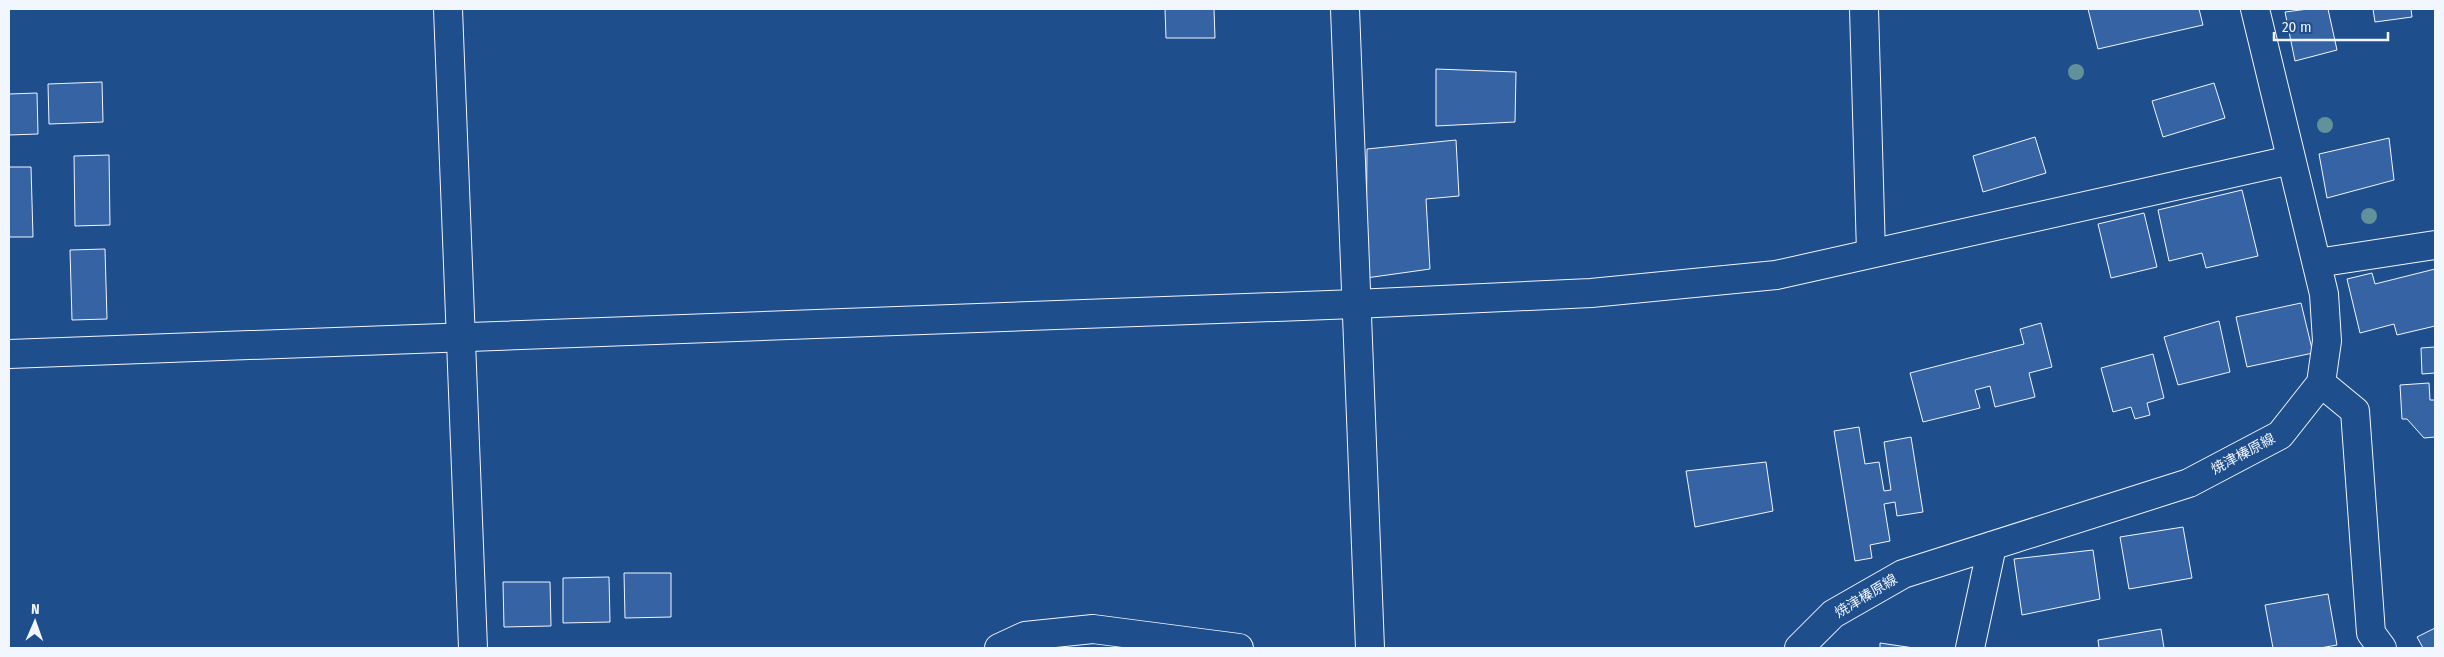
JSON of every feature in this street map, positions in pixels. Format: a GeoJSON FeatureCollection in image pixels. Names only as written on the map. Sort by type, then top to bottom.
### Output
{"type":"FeatureCollection","features":[{"type":"Feature","properties":{"kind":"street"},"geometry":{"type":"LineString","coordinates":[[448,9],[473,648]]}},
{"type":"Feature","properties":{"kind":"street"},"geometry":{"type":"LineString","coordinates":[[1346,9],[1355,304],[1370,648]]}},
{"type":"Feature","properties":{"kind":"street"},"geometry":{"type":"LineString","coordinates":[[1864,9],[1871,253]]}},
{"type":"Feature","properties":{"kind":"street"},"geometry":{"type":"LineString","coordinates":[[2255,9],[2324,294],[2327,341],[2321,383],[2355,411],[2371,633],[2382,648]]}},
{"type":"Feature","properties":{"kind":"street"},"geometry":{"type":"LineString","coordinates":[[9,354],[1355,304],[1591,293],[1776,275],[2291,160]]}},
{"type":"Feature","properties":{"kind":"street"},"geometry":{"type":"LineString","coordinates":[[2318,263],[2435,245]]}},
{"type":"Feature","properties":{"kind":"street","name":"焼津榛原線"},"geometry":{"type":"LineString","coordinates":[[1799,648],[1833,614],[1903,574],[2189,483],[2280,435],[2321,383]]}},
{"type":"Feature","properties":{"kind":"street"},"geometry":{"type":"LineString","coordinates":[[1970,648],[1992,546]]}},
{"type":"Feature","properties":{"kind":"street"},"geometry":{"type":"LineString","coordinates":[[999,648],[1025,636],[1093,629],[1239,648]]}},
{"type":"Feature","properties":{"kind":"building"},"geometry":{"type":"Polygon","coordinates":[[[1165,9],[1214,9],[1215,38],[1166,38],[1165,9]]]}},
{"type":"Feature","properties":{"kind":"building"},"geometry":{"type":"Polygon","coordinates":[[[2088,9],[2199,9],[2203,25],[2098,49],[2088,9]]]}},
{"type":"Feature","properties":{"kind":"building"},"geometry":{"type":"Polygon","coordinates":[[[2328,9],[2337,50],[2295,61],[2285,12],[2328,9]]]}},
{"type":"Feature","properties":{"kind":"building"},"geometry":{"type":"Polygon","coordinates":[[[2373,9],[2411,9],[2412,17],[2375,22],[2373,9]]]}},
{"type":"Feature","properties":{"kind":"building"},"geometry":{"type":"Polygon","coordinates":[[[1436,69],[1516,72],[1515,122],[1436,126],[1436,69]]]}},
{"type":"Feature","properties":{"kind":"building"},"geometry":{"type":"Polygon","coordinates":[[[102,82],[103,122],[49,124],[48,84],[102,82]]]}},
{"type":"Feature","properties":{"kind":"building"},"geometry":{"type":"Polygon","coordinates":[[[2214,83],[2225,118],[2163,137],[2152,101],[2214,83]]]}},
{"type":"Feature","properties":{"kind":"building"},"geometry":{"type":"Polygon","coordinates":[[[37,93],[38,134],[9,135],[9,94],[37,93]]]}},
{"type":"Feature","properties":{"kind":"building"},"geometry":{"type":"Polygon","coordinates":[[[2035,137],[2046,173],[1983,192],[1973,156],[2035,137]]]}},
{"type":"Feature","properties":{"kind":"building"},"geometry":{"type":"Polygon","coordinates":[[[2389,138],[2394,180],[2327,198],[2319,154],[2389,138]]]}},
{"type":"Feature","properties":{"kind":"building"},"geometry":{"type":"Polygon","coordinates":[[[1456,140],[1459,196],[1426,199],[1430,269],[1366,278],[1367,149],[1456,140]]]}},
{"type":"Feature","properties":{"kind":"building"},"geometry":{"type":"Polygon","coordinates":[[[109,155],[110,225],[75,226],[74,156],[109,155]]]}},
{"type":"Feature","properties":{"kind":"building"},"geometry":{"type":"Polygon","coordinates":[[[9,167],[31,167],[33,237],[9,237],[9,167]]]}},
{"type":"Feature","properties":{"kind":"building"},"geometry":{"type":"Polygon","coordinates":[[[2242,190],[2258,256],[2206,268],[2202,253],[2169,261],[2158,210],[2242,190]]]}},
{"type":"Feature","properties":{"kind":"building"},"geometry":{"type":"Polygon","coordinates":[[[2144,213],[2157,267],[2111,278],[2098,224],[2144,213]]]}},
{"type":"Feature","properties":{"kind":"building"},"geometry":{"type":"Polygon","coordinates":[[[105,249],[107,319],[72,320],[70,250],[105,249]]]}},
{"type":"Feature","properties":{"kind":"building"},"geometry":{"type":"Polygon","coordinates":[[[2435,269],[2435,326],[2397,335],[2394,324],[2360,333],[2347,279],[2372,273],[2375,284],[2435,269]]]}},
{"type":"Feature","properties":{"kind":"building"},"geometry":{"type":"Polygon","coordinates":[[[2301,303],[2313,353],[2247,367],[2236,317],[2301,303]]]}},
{"type":"Feature","properties":{"kind":"building"},"geometry":{"type":"Polygon","coordinates":[[[2219,321],[2230,372],[2178,385],[2164,337],[2219,321]]]}},
{"type":"Feature","properties":{"kind":"building"},"geometry":{"type":"Polygon","coordinates":[[[2041,323],[2052,367],[2029,373],[2035,397],[1995,407],[1990,386],[1975,390],[1980,408],[1923,422],[1910,373],[2024,344],[2020,329],[2041,323]]]}},
{"type":"Feature","properties":{"kind":"building"},"geometry":{"type":"Polygon","coordinates":[[[2435,347],[2435,373],[2422,374],[2421,348],[2435,347]]]}},
{"type":"Feature","properties":{"kind":"building"},"geometry":{"type":"Polygon","coordinates":[[[2153,354],[2164,398],[2147,403],[2150,415],[2135,419],[2131,407],[2113,412],[2101,368],[2153,354]]]}},
{"type":"Feature","properties":{"kind":"building"},"geometry":{"type":"Polygon","coordinates":[[[2429,383],[2430,400],[2435,400],[2435,437],[2424,438],[2407,419],[2402,419],[2400,385],[2429,383]]]}},
{"type":"Feature","properties":{"kind":"building"},"geometry":{"type":"Polygon","coordinates":[[[1859,427],[1865,464],[1879,462],[1884,491],[1891,490],[1884,442],[1911,437],[1923,512],[1897,516],[1895,502],[1884,504],[1890,541],[1870,545],[1872,558],[1855,561],[1834,431],[1859,427]]]}},
{"type":"Feature","properties":{"kind":"building"},"geometry":{"type":"Polygon","coordinates":[[[1766,462],[1773,511],[1695,527],[1686,471],[1766,462]]]}},
{"type":"Feature","properties":{"kind":"building"},"geometry":{"type":"Polygon","coordinates":[[[2183,527],[2192,578],[2129,589],[2120,537],[2183,527]]]}},
{"type":"Feature","properties":{"kind":"building"},"geometry":{"type":"Polygon","coordinates":[[[2093,550],[2100,599],[2022,615],[2014,559],[2093,550]]]}},
{"type":"Feature","properties":{"kind":"building"},"geometry":{"type":"Polygon","coordinates":[[[624,573],[671,573],[671,617],[625,618],[624,573]]]}},
{"type":"Feature","properties":{"kind":"building"},"geometry":{"type":"Polygon","coordinates":[[[609,577],[610,622],[563,623],[563,578],[609,577]]]}},
{"type":"Feature","properties":{"kind":"building"},"geometry":{"type":"Polygon","coordinates":[[[503,582],[550,582],[551,626],[504,627],[503,582]]]}},
{"type":"Feature","properties":{"kind":"building"},"geometry":{"type":"Polygon","coordinates":[[[2328,594],[2337,645],[2320,648],[2273,648],[2265,605],[2328,594]]]}},
{"type":"Feature","properties":{"kind":"building"},"geometry":{"type":"Polygon","coordinates":[[[2435,628],[2435,648],[2423,648],[2417,637],[2435,628]]]}},
{"type":"Feature","properties":{"kind":"building"},"geometry":{"type":"Polygon","coordinates":[[[2161,629],[2164,648],[2099,648],[2098,640],[2161,629]]]}},
{"type":"Feature","properties":{"kind":"building"},"geometry":{"type":"Polygon","coordinates":[[[1880,643],[1914,648],[1880,648],[1880,643]]]}}]}
